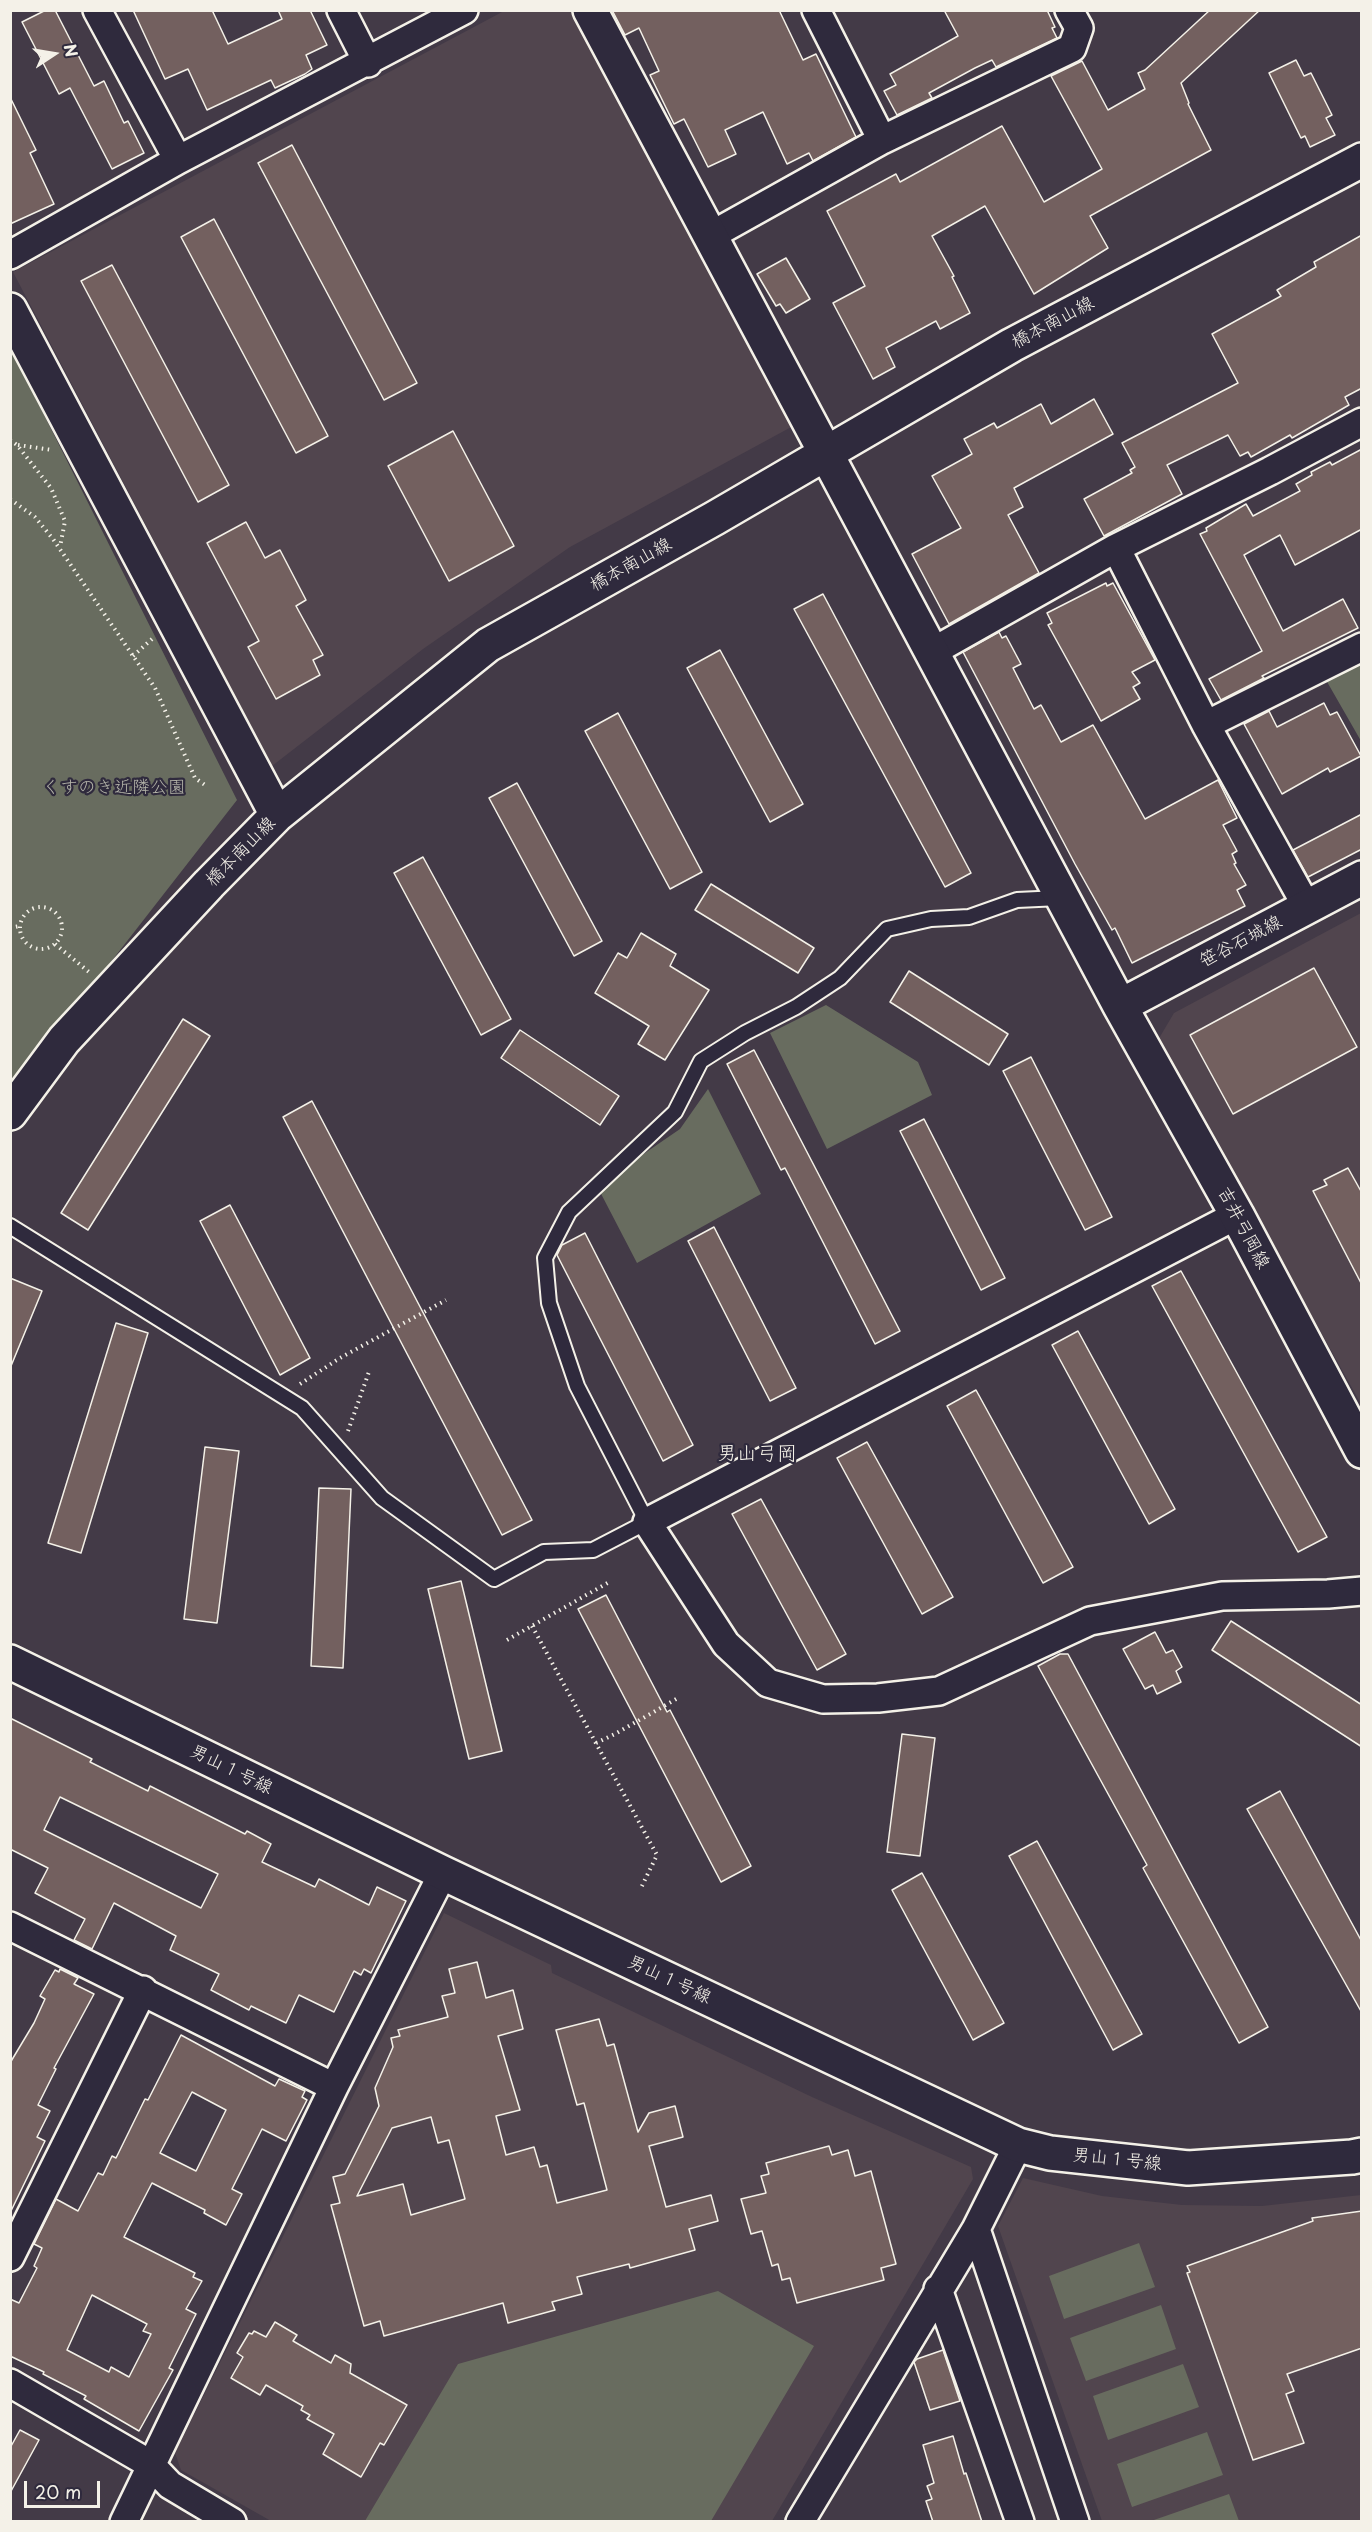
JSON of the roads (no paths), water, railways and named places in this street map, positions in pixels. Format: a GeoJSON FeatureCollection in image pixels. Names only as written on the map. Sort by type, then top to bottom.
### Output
{"type":"FeatureCollection","features":[{"type":"Feature","properties":{"kind":"street"},"geometry":{"type":"LineString","coordinates":[[97,10],[178,160]]}},
{"type":"Feature","properties":{"kind":"street"},"geometry":{"type":"LineString","coordinates":[[341,10],[368,63]]}},
{"type":"Feature","properties":{"kind":"street"},"geometry":{"type":"LineString","coordinates":[[10,255],[178,160],[368,63],[464,10]]}},
{"type":"Feature","properties":{"kind":"street","name":"吉井弓岡線"},"geometry":{"type":"LineString","coordinates":[[591,10],[824,453],[1120,1006],[1237,1215],[1362,1451]]}},
{"type":"Feature","properties":{"kind":"street"},"geometry":{"type":"LineString","coordinates":[[816,10],[882,140]]}},
{"type":"Feature","properties":{"kind":"street"},"geometry":{"type":"LineString","coordinates":[[710,236],[882,140],[1072,48],[1079,28],[1069,10]]}},
{"type":"Feature","properties":{"kind":"street","name":"橋本南山線"},"geometry":{"type":"LineString","coordinates":[[10,1113],[64,1040],[209,884],[277,815],[488,645],[1011,345],[1362,160]]}},
{"type":"Feature","properties":{"kind":"street"},"geometry":{"type":"LineString","coordinates":[[10,310],[277,815]]}},
{"type":"Feature","properties":{"kind":"street"},"geometry":{"type":"LineString","coordinates":[[932,652],[1116,548],[1362,422]]}},
{"type":"Feature","properties":{"kind":"street"},"geometry":{"type":"LineString","coordinates":[[1116,548],[1206,725],[1307,907]]}},
{"type":"Feature","properties":{"kind":"street"},"geometry":{"type":"LineString","coordinates":[[1206,725],[1362,647]]}},
{"type":"Feature","properties":{"kind":"street","name":"笹谷石城線"},"geometry":{"type":"LineString","coordinates":[[1120,1006],[1362,878]]}},
{"type":"Feature","properties":{"kind":"street"},"geometry":{"type":"LineString","coordinates":[[1237,1215],[647,1522],[726,1644],[768,1683],[823,1699],[878,1698],[939,1690],[1090,1621],[1222,1596],[1362,1592]]}},
{"type":"Feature","properties":{"kind":"street","name":"男山１号線"},"geometry":{"type":"LineString","coordinates":[[10,1662],[443,1874],[1018,2145],[1050,2153],[1188,2168],[1362,2155]]}},
{"type":"Feature","properties":{"kind":"street"},"geometry":{"type":"LineString","coordinates":[[124,2522],[334,2086],[443,1874]]}},
{"type":"Feature","properties":{"kind":"street"},"geometry":{"type":"LineString","coordinates":[[10,1926],[334,2086]]}},
{"type":"Feature","properties":{"kind":"street"},"geometry":{"type":"LineString","coordinates":[[10,2257],[143,1990]]}},
{"type":"Feature","properties":{"kind":"street"},"geometry":{"type":"LineString","coordinates":[[800,2522],[976,2229],[1018,2145]]}},
{"type":"Feature","properties":{"kind":"street"},"geometry":{"type":"LineString","coordinates":[[976,2229],[1075,2522]]}},
{"type":"Feature","properties":{"kind":"street"},"geometry":{"type":"LineString","coordinates":[[938,2289],[1020,2522]]}},
{"type":"Feature","properties":{"kind":"street"},"geometry":{"type":"LineString","coordinates":[[10,2383],[150,2464],[170,2485],[232,2522]]}},
{"type":"Feature","properties":{"kind":"lane"},"geometry":{"type":"LineString","coordinates":[[10,1226],[302,1408],[382,1498],[494,1579],[544,1552],[593,1550],[647,1522],[577,1386],[549,1303],[545,1258],[569,1212],[675,1112],[701,1061],[745,1033],[796,1007],[840,978],[887,929],[931,919],[969,917],[1017,900],[1062,897]]}},
{"type":"Feature","properties":{"kind":"district","name":"男山弓岡"},"geometry":{"type":"Point","coordinates":[757,1454]}},
{"type":"Feature","properties":{"kind":"park label","name":"くすのき近隣公園"},"geometry":{"type":"Point","coordinates":[114,788]}}]}
